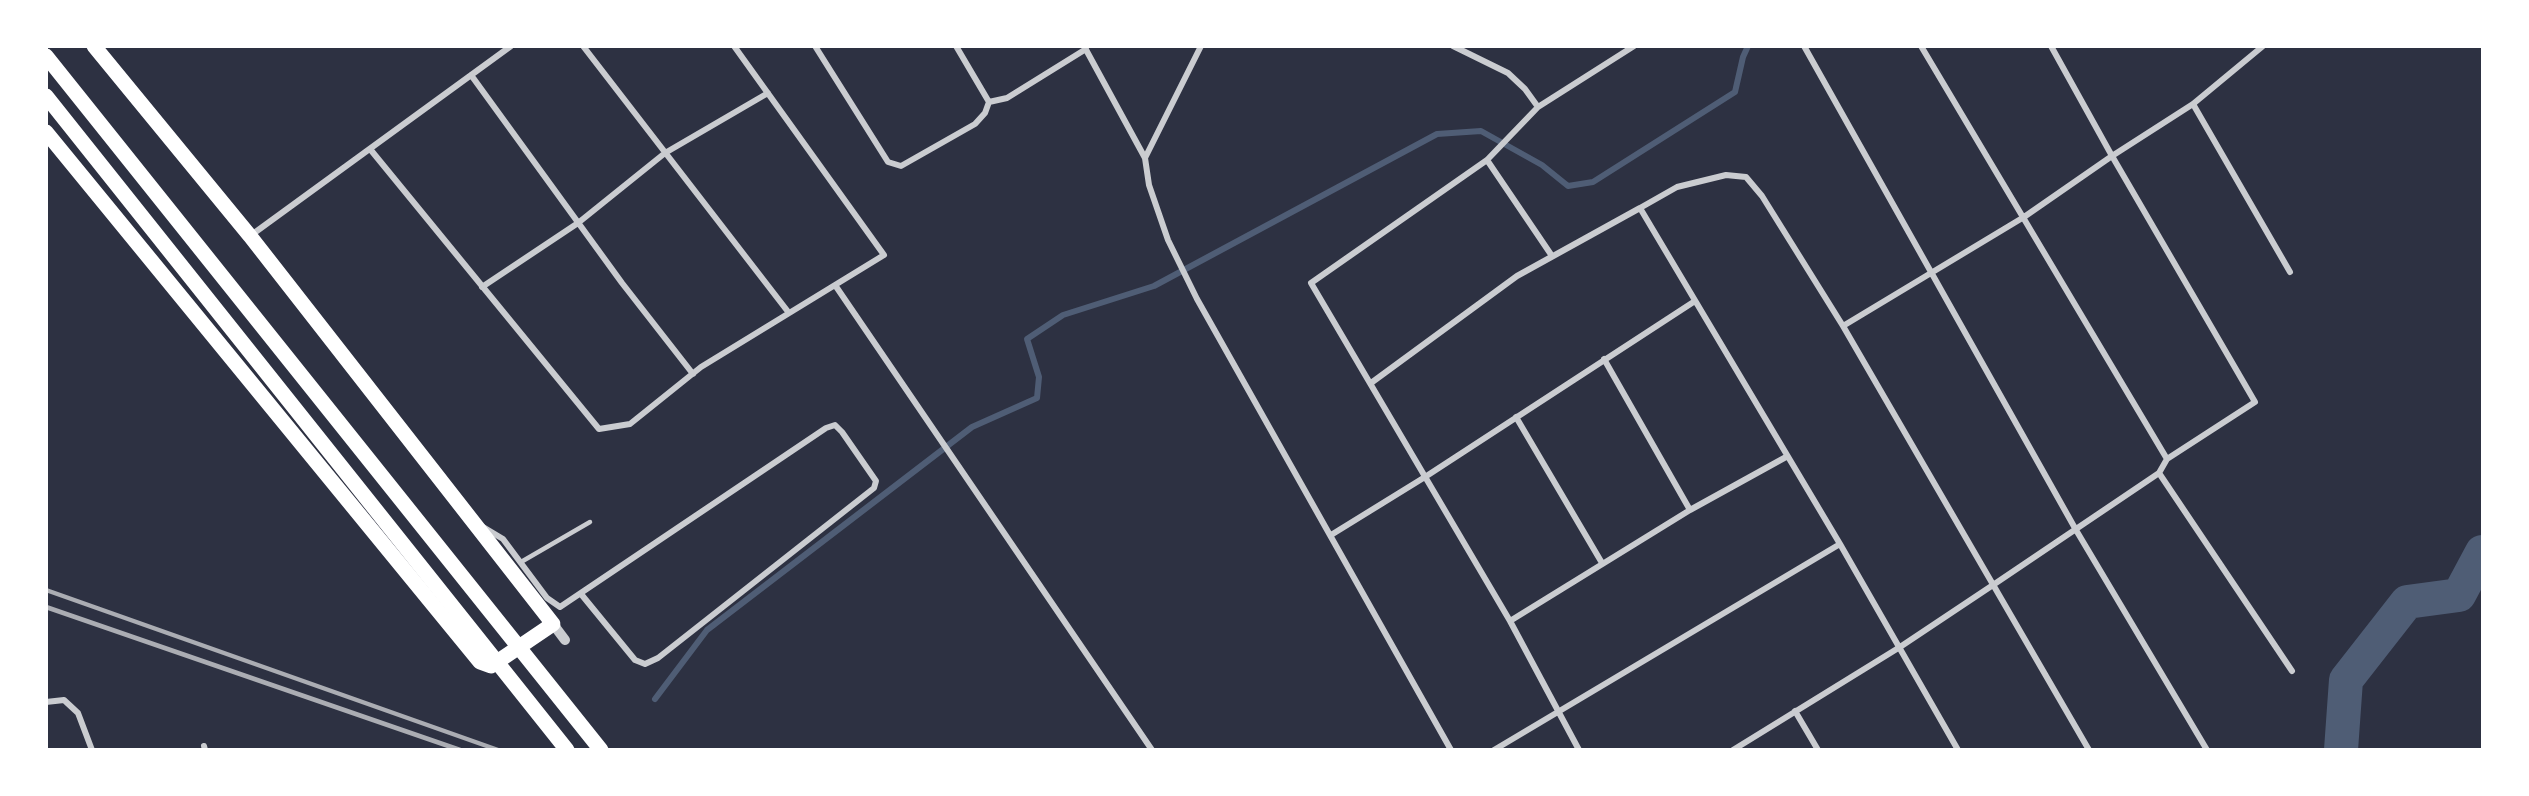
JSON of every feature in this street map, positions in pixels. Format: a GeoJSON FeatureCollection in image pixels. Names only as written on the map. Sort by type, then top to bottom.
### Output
{"type":"FeatureCollection","features":[{"type":"Feature","properties":{"kind":"main road"},"geometry":{"type":"LineString","coordinates":[[46,132],[480,662],[490,666],[553,624],[250,236],[94,46]]}},
{"type":"Feature","properties":{"kind":"main road"},"geometry":{"type":"LineString","coordinates":[[46,56],[601,750]]}},
{"type":"Feature","properties":{"kind":"main road"},"geometry":{"type":"LineString","coordinates":[[46,96],[567,750]]}},
{"type":"Feature","properties":{"kind":"street"},"geometry":{"type":"LineString","coordinates":[[250,236],[511,46]]}},
{"type":"Feature","properties":{"kind":"street"},"geometry":{"type":"LineString","coordinates":[[583,46],[789,313]]}},
{"type":"Feature","properties":{"kind":"street"},"geometry":{"type":"LineString","coordinates":[[370,149],[599,429],[630,424],[693,374],[884,255],[734,46]]}},
{"type":"Feature","properties":{"kind":"street"},"geometry":{"type":"LineString","coordinates":[[815,46],[888,162],[901,166],[975,124],[985,113],[989,102]]}},
{"type":"Feature","properties":{"kind":"street"},"geometry":{"type":"LineString","coordinates":[[956,46],[989,102]]}},
{"type":"Feature","properties":{"kind":"street"},"geometry":{"type":"LineString","coordinates":[[1192,46],[1197,54]]}},
{"type":"Feature","properties":{"kind":"street"},"geometry":{"type":"LineString","coordinates":[[1145,158],[1201,46]]}},
{"type":"Feature","properties":{"kind":"street"},"geometry":{"type":"LineString","coordinates":[[1453,46],[1508,73],[1525,89],[1538,107]]}},
{"type":"Feature","properties":{"kind":"street"},"geometry":{"type":"LineString","coordinates":[[1579,750],[1510,621],[1311,283],[1487,160],[1538,107],[1634,46]]}},
{"type":"Feature","properties":{"kind":"street"},"geometry":{"type":"LineString","coordinates":[[1804,46],[2076,530],[2207,750]]}},
{"type":"Feature","properties":{"kind":"street"},"geometry":{"type":"LineString","coordinates":[[1921,46],[2167,459]]}},
{"type":"Feature","properties":{"kind":"street"},"geometry":{"type":"LineString","coordinates":[[1733,750],[1900,647],[2076,530],[2159,472],[2167,459],[2255,402],[2051,46]]}},
{"type":"Feature","properties":{"kind":"street"},"geometry":{"type":"LineString","coordinates":[[1843,326],[2024,217],[2193,104],[2263,46]]}},
{"type":"Feature","properties":{"kind":"street"},"geometry":{"type":"LineString","coordinates":[[989,102],[1007,98],[1085,48],[1145,158],[1149,185],[1168,240],[1197,299],[1451,750]]}},
{"type":"Feature","properties":{"kind":"street"},"geometry":{"type":"LineString","coordinates":[[471,75],[578,223],[693,374]]}},
{"type":"Feature","properties":{"kind":"street"},"geometry":{"type":"LineString","coordinates":[[482,287],[578,223],[665,153],[768,93]]}},
{"type":"Feature","properties":{"kind":"street"},"geometry":{"type":"LineString","coordinates":[[2193,104],[2290,272]]}},
{"type":"Feature","properties":{"kind":"street"},"geometry":{"type":"LineString","coordinates":[[1487,160],[1552,256]]}},
{"type":"Feature","properties":{"kind":"street"},"geometry":{"type":"LineString","coordinates":[[1371,383],[1517,276],[1677,187],[1726,175],[1746,177],[1762,196],[1843,326],[2089,750]]}},
{"type":"Feature","properties":{"kind":"street"},"geometry":{"type":"LineString","coordinates":[[1640,208],[1786,457],[1840,544],[1958,750]]}},
{"type":"Feature","properties":{"kind":"street"},"geometry":{"type":"LineString","coordinates":[[835,285],[1152,750]]}},
{"type":"Feature","properties":{"kind":"street"},"geometry":{"type":"LineString","coordinates":[[1331,535],[1425,477],[1695,301]]}},
{"type":"Feature","properties":{"kind":"street"},"geometry":{"type":"LineString","coordinates":[[1604,359],[1690,510]]}},
{"type":"Feature","properties":{"kind":"street"},"geometry":{"type":"LineString","coordinates":[[1516,417],[1602,563]]}},
{"type":"Feature","properties":{"kind":"street"},"geometry":{"type":"LineString","coordinates":[[472,521],[503,539],[547,598],[560,607],[816,435],[835,425],[876,481],[874,488],[658,658],[645,663],[635,660],[581,594]]}},
{"type":"Feature","properties":{"kind":"street"},"geometry":{"type":"LineString","coordinates":[[1510,621],[1690,510],[1786,457]]}},
{"type":"Feature","properties":{"kind":"street"},"geometry":{"type":"LineString","coordinates":[[2159,472],[2292,671]]}},
{"type":"Feature","properties":{"kind":"street"},"geometry":{"type":"LineString","coordinates":[[1494,750],[1558,714],[1840,544]]}},
{"type":"Feature","properties":{"kind":"street"},"geometry":{"type":"LineString","coordinates":[[553,624],[565,640]]}},
{"type":"Feature","properties":{"kind":"street"},"geometry":{"type":"LineString","coordinates":[[46,702],[64,700],[78,713],[92,750]]}},
{"type":"Feature","properties":{"kind":"street"},"geometry":{"type":"LineString","coordinates":[[1795,711],[1818,750]]}},
{"type":"Feature","properties":{"kind":"lane"},"geometry":{"type":"LineString","coordinates":[[521,562],[590,522]]}},
{"type":"Feature","properties":{"kind":"waterway"},"geometry":{"type":"LineString","coordinates":[[655,699],[707,630],[972,427],[1037,398],[1039,377],[1027,339],[1063,315],[1154,286],[1437,134],[1481,131],[1542,165],[1568,186],[1593,182],[1735,92],[1743,57],[1748,46]]}},
{"type":"Feature","properties":{"kind":"waterway"},"geometry":{"type":"LineString","coordinates":[[2341,750],[2346,680],[2407,602],[2459,595],[2482,552]]}},
{"type":"Feature","properties":{"kind":"railway"},"geometry":{"type":"LineString","coordinates":[[46,590],[498,750]]}},
{"type":"Feature","properties":{"kind":"railway"},"geometry":{"type":"LineString","coordinates":[[46,607],[460,750]]}}]}
